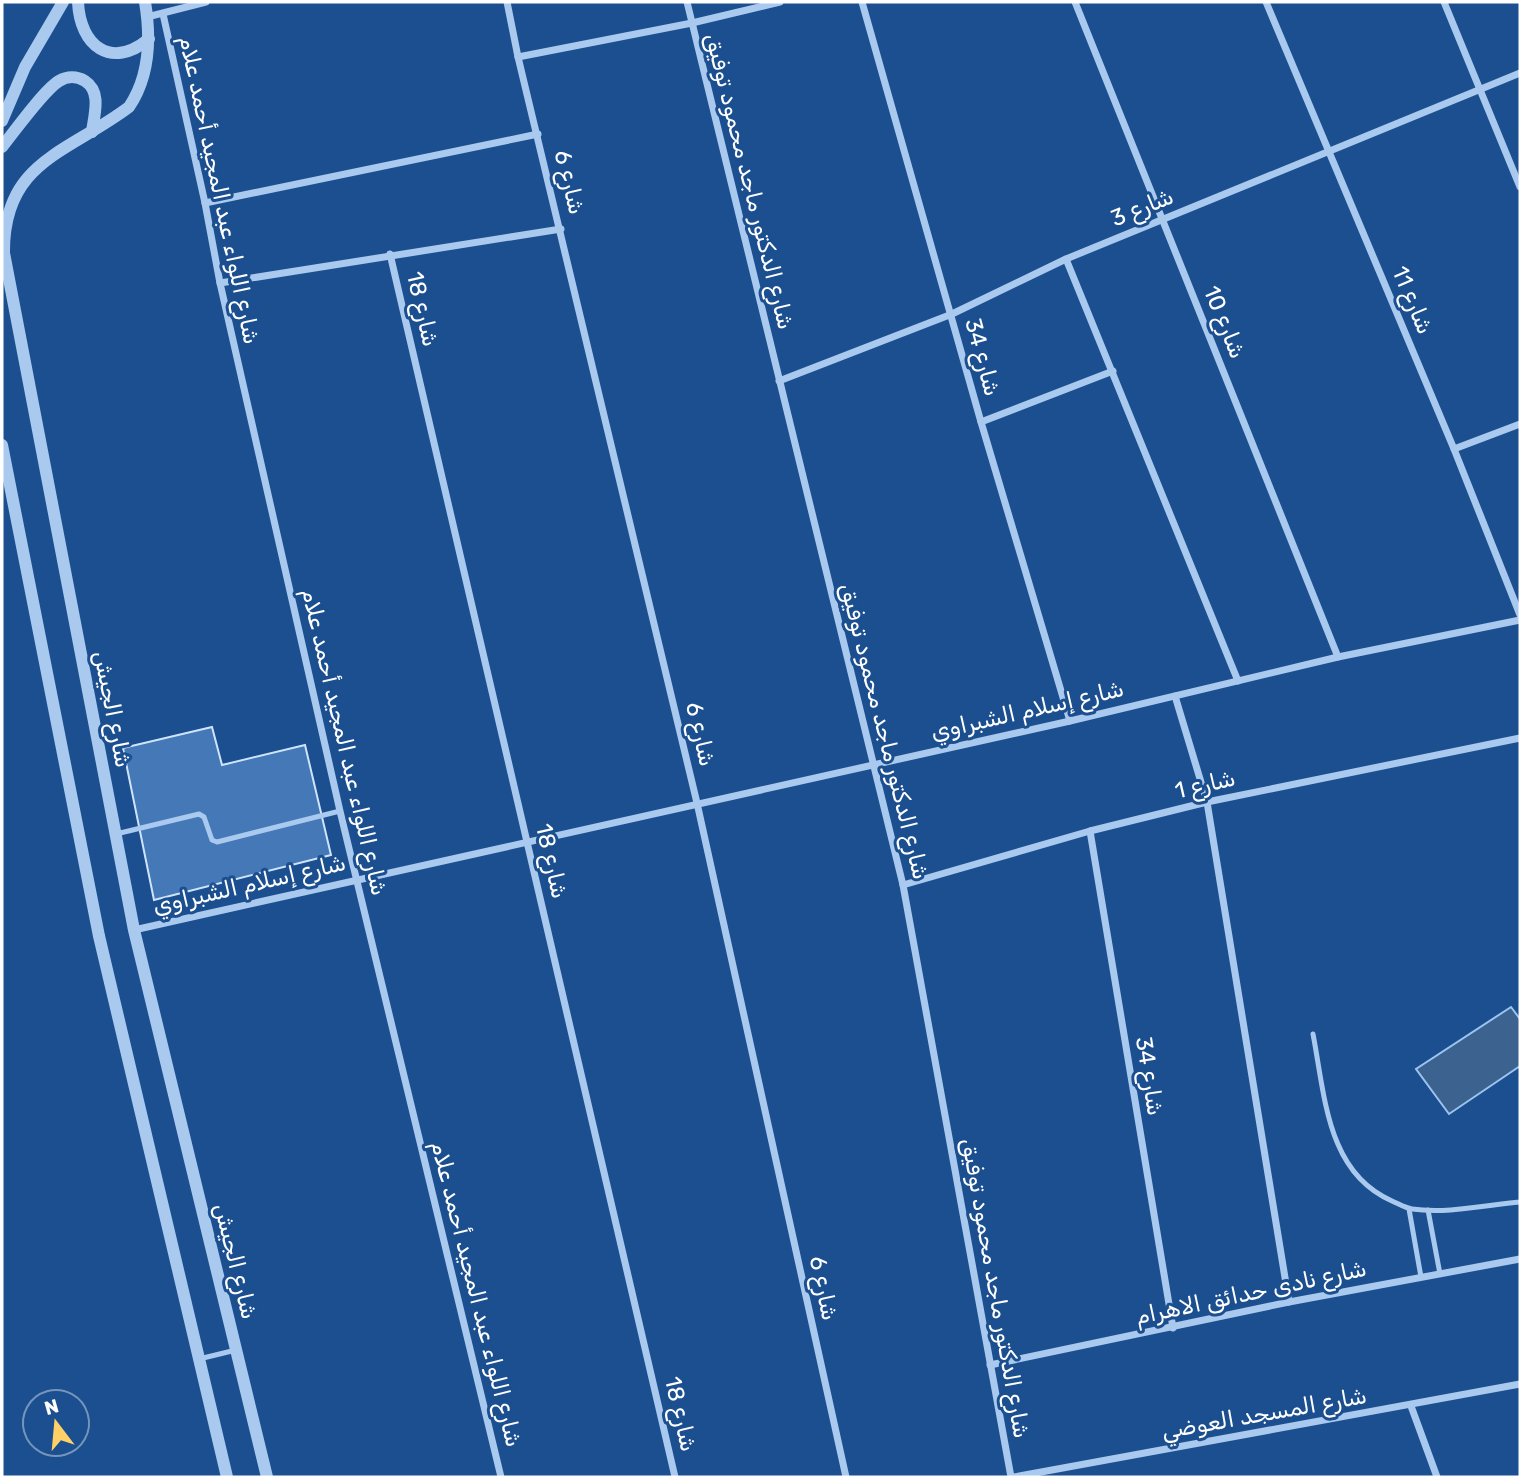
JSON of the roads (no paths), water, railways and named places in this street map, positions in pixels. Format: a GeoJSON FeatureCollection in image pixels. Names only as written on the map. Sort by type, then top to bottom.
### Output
{"type":"FeatureCollection","features":[{"type":"Feature","properties":{"kind":"street"},"geometry":{"type":"LineString","coordinates":[[2,121],[25,67],[63,2]]}},
{"type":"Feature","properties":{"kind":"street"},"geometry":{"type":"LineString","coordinates":[[78,2],[81,26],[94,45],[107,51],[122,53],[137,49],[149,39]]}},
{"type":"Feature","properties":{"kind":"street","name":"شارع الجيش"},"geometry":{"type":"LineString","coordinates":[[145,2],[149,39],[143,80],[138,93],[129,107],[34,169],[20,185],[10,207],[4,232],[4,253],[134,930],[267,1477]]}},
{"type":"Feature","properties":{"kind":"street"},"geometry":{"type":"LineString","coordinates":[[148,17],[206,2]]}},
{"type":"Feature","properties":{"kind":"street","name":"شارع 6"},"geometry":{"type":"LineString","coordinates":[[507,2],[697,803],[846,1477]]}},
{"type":"Feature","properties":{"kind":"street","name":"شارع الدكتور ماجد محمود توفيق"},"geometry":{"type":"LineString","coordinates":[[687,2],[904,885],[990,1365],[1013,1477]]}},
{"type":"Feature","properties":{"kind":"street"},"geometry":{"type":"LineString","coordinates":[[519,57],[692,23],[780,2]]}},
{"type":"Feature","properties":{"kind":"street","name":"شارع 34"},"geometry":{"type":"LineString","coordinates":[[862,2],[981,422],[1070,721]]}},
{"type":"Feature","properties":{"kind":"street","name":"شارع 10"},"geometry":{"type":"LineString","coordinates":[[1075,2],[1338,657]]}},
{"type":"Feature","properties":{"kind":"street","name":"شارع 11"},"geometry":{"type":"LineString","coordinates":[[1266,2],[1454,449],[1520,618]]}},
{"type":"Feature","properties":{"kind":"street"},"geometry":{"type":"LineString","coordinates":[[1444,2],[1520,187]]}},
{"type":"Feature","properties":{"kind":"street","name":"شارع اللواء عبد المجيد أحمد علام"},"geometry":{"type":"LineString","coordinates":[[163,14],[220,283],[340,811],[501,1477]]}},
{"type":"Feature","properties":{"kind":"street","name":"شارع 3"},"geometry":{"type":"LineString","coordinates":[[779,381],[952,314],[1066,259],[1520,73]]}},
{"type":"Feature","properties":{"kind":"street"},"geometry":{"type":"LineString","coordinates":[[2,147],[53,86],[66,78],[81,79],[93,89],[96,104],[92,132]]}},
{"type":"Feature","properties":{"kind":"street"},"geometry":{"type":"LineString","coordinates":[[205,203],[538,134]]}},
{"type":"Feature","properties":{"kind":"street"},"geometry":{"type":"LineString","coordinates":[[220,283],[561,229]]}},
{"type":"Feature","properties":{"kind":"street","name":"شارع 18"},"geometry":{"type":"LineString","coordinates":[[390,254],[676,1477]]}},
{"type":"Feature","properties":{"kind":"street"},"geometry":{"type":"LineString","coordinates":[[1066,259],[1238,681]]}},
{"type":"Feature","properties":{"kind":"street"},"geometry":{"type":"LineString","coordinates":[[981,422],[1112,371]]}},
{"type":"Feature","properties":{"kind":"street"},"geometry":{"type":"LineString","coordinates":[[1454,449],[1520,424]]}},
{"type":"Feature","properties":{"kind":"street"},"geometry":{"type":"LineString","coordinates":[[2,445],[99,936],[227,1477]]}},
{"type":"Feature","properties":{"kind":"street","name":"شارع إسلام الشبراوي"},"geometry":{"type":"LineString","coordinates":[[134,930],[1520,618]]}},
{"type":"Feature","properties":{"kind":"street"},"geometry":{"type":"LineString","coordinates":[[1175,696],[1207,802],[1289,1302]]}},
{"type":"Feature","properties":{"kind":"street","name":"شارع 1"},"geometry":{"type":"LineString","coordinates":[[904,885],[1090,831],[1207,802],[1520,738]]}},
{"type":"Feature","properties":{"kind":"street","name":"شارع 34"},"geometry":{"type":"LineString","coordinates":[[1090,831],[1173,1328]]}},
{"type":"Feature","properties":{"kind":"street","name":"شارع نادى حدائق الاهرام"},"geometry":{"type":"LineString","coordinates":[[990,1365],[1289,1302],[1520,1259]]}},
{"type":"Feature","properties":{"kind":"street","name":"شارع المسجد العوضي"},"geometry":{"type":"LineString","coordinates":[[1013,1477],[1520,1384]]}},
{"type":"Feature","properties":{"kind":"street"},"geometry":{"type":"LineString","coordinates":[[1411,1406],[1437,1477]]}},
{"type":"Feature","properties":{"kind":"lane"},"geometry":{"type":"LineString","coordinates":[[115,834],[199,814],[204,817],[212,840],[217,842],[340,811]]}},
{"type":"Feature","properties":{"kind":"lane"},"geometry":{"type":"LineString","coordinates":[[1313,1034],[1334,1138],[1350,1170],[1376,1194],[1409,1209],[1428,1210],[1520,1202]]}},
{"type":"Feature","properties":{"kind":"lane"},"geometry":{"type":"LineString","coordinates":[[1409,1209],[1421,1277]]}},
{"type":"Feature","properties":{"kind":"lane"},"geometry":{"type":"LineString","coordinates":[[1428,1210],[1440,1274]]}},
{"type":"Feature","properties":{"kind":"lane"},"geometry":{"type":"LineString","coordinates":[[199,1359],[236,1350]]}},
{"type":"Feature","properties":{"kind":"water"},"geometry":{"type":"Polygon","coordinates":[[[1511,1007],[1520,1019],[1520,1066],[1449,1114],[1416,1069],[1511,1007]]]}}]}
